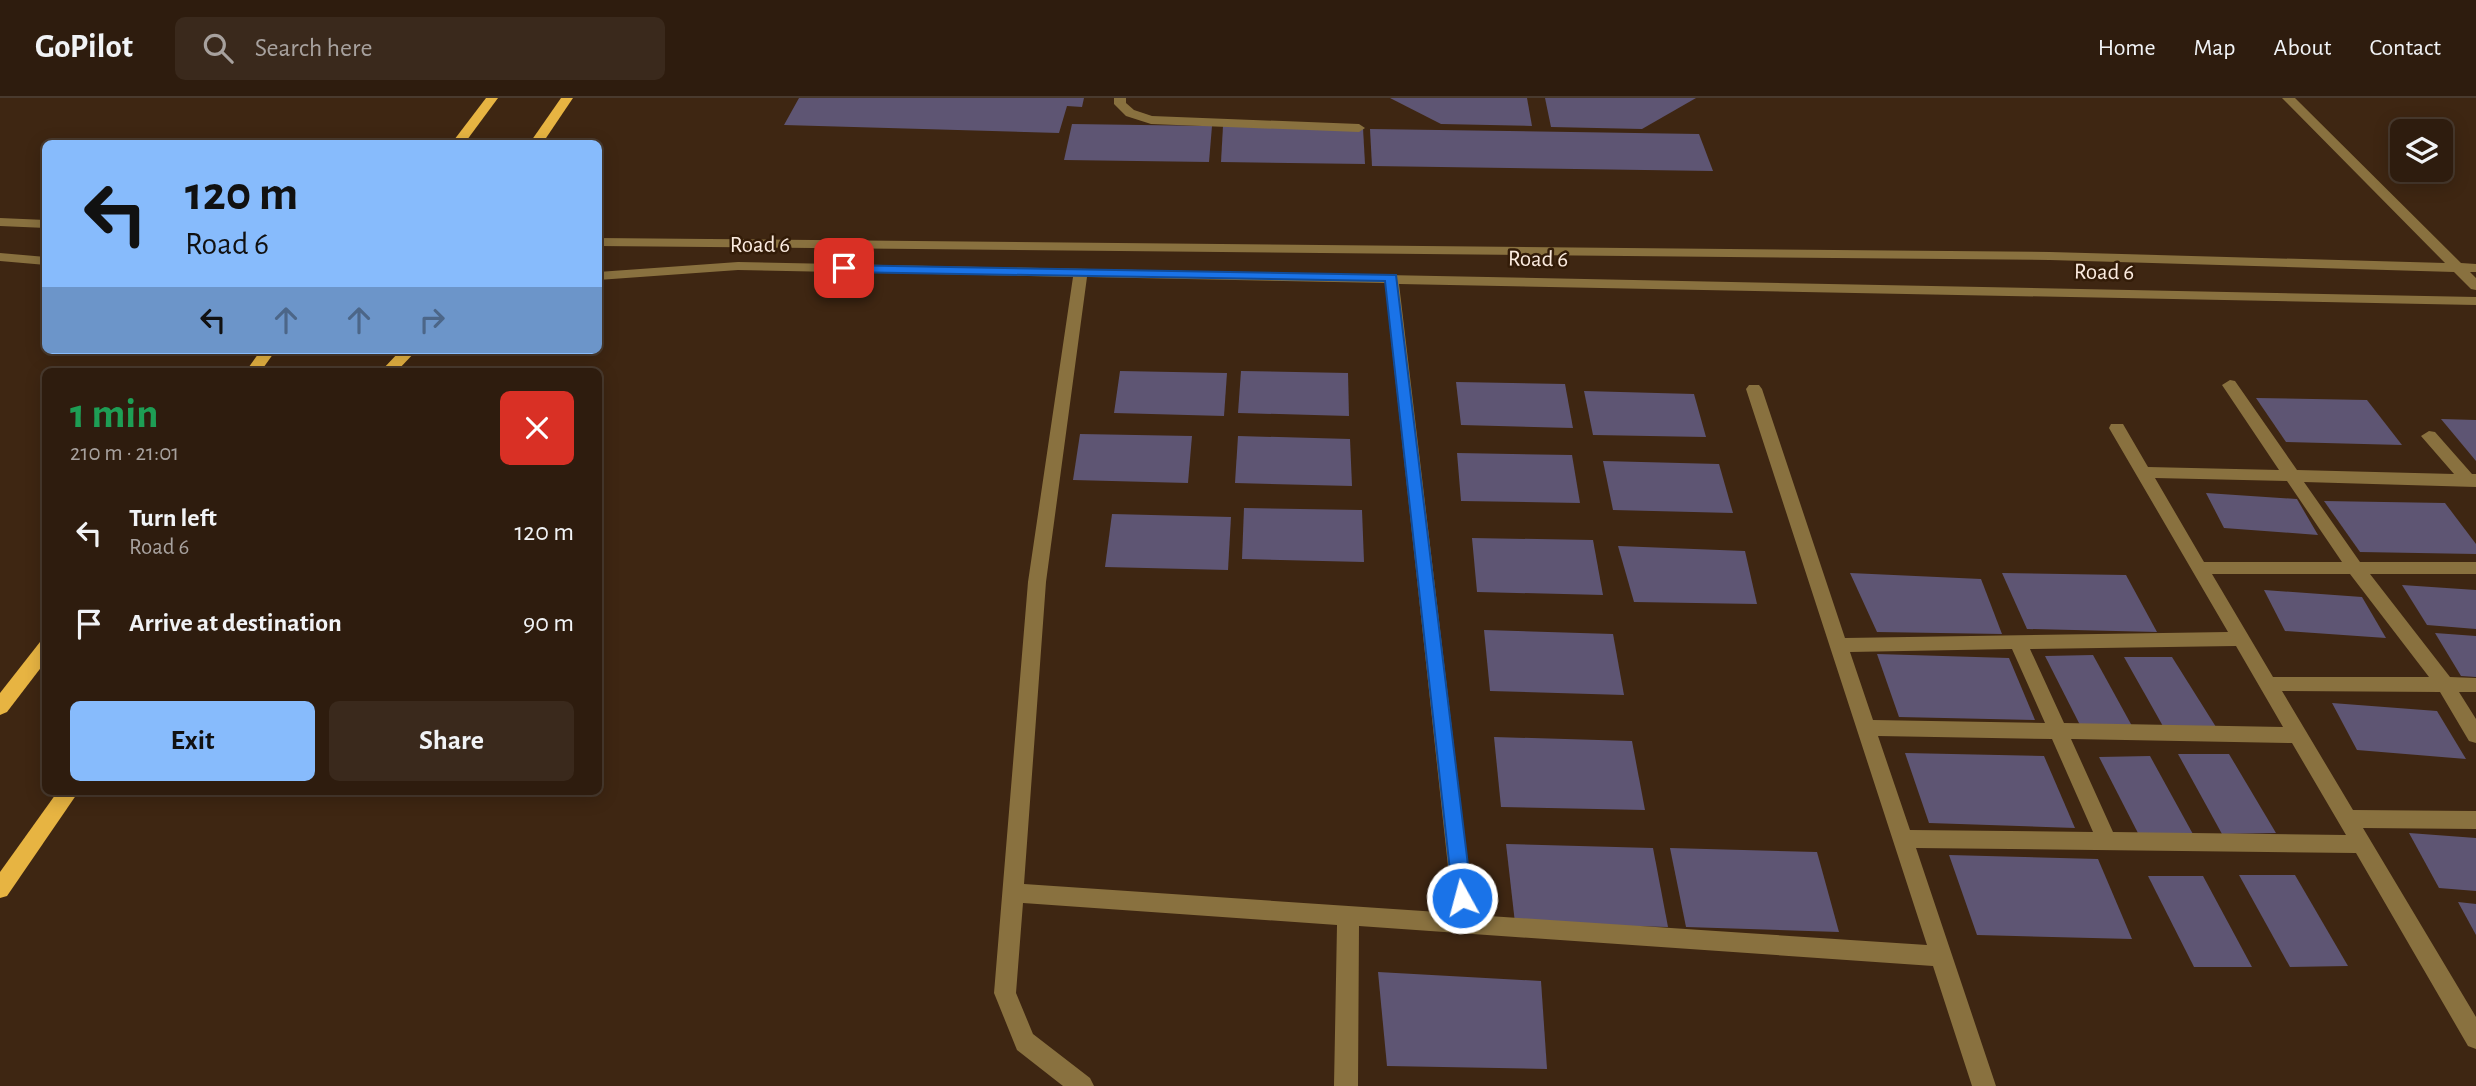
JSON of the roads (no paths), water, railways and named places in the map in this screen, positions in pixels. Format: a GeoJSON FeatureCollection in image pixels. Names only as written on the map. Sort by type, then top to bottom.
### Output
{"type":"FeatureCollection","features":[{"type":"Feature","properties":{"kind":"main road"},"geometry":{"type":"LineString","coordinates":[[460,140],[492,98]]}},
{"type":"Feature","properties":{"kind":"main road"},"geometry":{"type":"LineString","coordinates":[[538,140],[567,98]]}},
{"type":"Feature","properties":{"kind":"main road"},"geometry":{"type":"LineString","coordinates":[[255,368],[266,354]]}},
{"type":"Feature","properties":{"kind":"main road"},"geometry":{"type":"LineString","coordinates":[[391,368],[406,354]]}},
{"type":"Feature","properties":{"kind":"main road"},"geometry":{"type":"LineString","coordinates":[[0,707],[8,687],[42,651]]}},
{"type":"Feature","properties":{"kind":"main road"},"geometry":{"type":"LineString","coordinates":[[0,889],[66,795]]}},
{"type":"Feature","properties":{"kind":"street"},"geometry":{"type":"LineString","coordinates":[[1120,98],[1120,104],[1130,113],[1151,120],[1359,128]]}},
{"type":"Feature","properties":{"kind":"street"},"geometry":{"type":"LineString","coordinates":[[2288,98],[2476,286]]}},
{"type":"Feature","properties":{"kind":"street"},"geometry":{"type":"LineString","coordinates":[[0,222],[42,224]]}},
{"type":"Feature","properties":{"kind":"street","name":"Road 6"},"geometry":{"type":"LineString","coordinates":[[602,242],[2050,256],[2476,268]]}},
{"type":"Feature","properties":{"kind":"street"},"geometry":{"type":"LineString","coordinates":[[0,257],[42,261]]}},
{"type":"Feature","properties":{"kind":"street","name":"Road 6"},"geometry":{"type":"LineString","coordinates":[[602,276],[738,266],[2476,301]]}},
{"type":"Feature","properties":{"kind":"street"},"geometry":{"type":"LineString","coordinates":[[1080,272],[1037,582],[1005,993],[1025,1042],[1082,1086]]}},
{"type":"Feature","properties":{"kind":"street"},"geometry":{"type":"LineString","coordinates":[[1391,278],[1465,924]]}},
{"type":"Feature","properties":{"kind":"street"},"geometry":{"type":"LineString","coordinates":[[2230,385],[2295,476],[2355,568],[2445,685],[2476,735]]}},
{"type":"Feature","properties":{"kind":"street"},"geometry":{"type":"LineString","coordinates":[[1754,388],[1984,1086]]}},
{"type":"Feature","properties":{"kind":"street"},"geometry":{"type":"LineString","coordinates":[[2117,428],[2476,1038]]}},
{"type":"Feature","properties":{"kind":"street"},"geometry":{"type":"LineString","coordinates":[[2429,436],[2473,483]]}},
{"type":"Feature","properties":{"kind":"street"},"geometry":{"type":"LineString","coordinates":[[2142,472],[2473,483]]}},
{"type":"Feature","properties":{"kind":"street"},"geometry":{"type":"LineString","coordinates":[[2199,568],[2476,568]]}},
{"type":"Feature","properties":{"kind":"street"},"geometry":{"type":"LineString","coordinates":[[1838,645],[2240,639]]}},
{"type":"Feature","properties":{"kind":"street"},"geometry":{"type":"LineString","coordinates":[[2018,642],[2107,841]]}},
{"type":"Feature","properties":{"kind":"street"},"geometry":{"type":"LineString","coordinates":[[2267,684],[2476,685]]}},
{"type":"Feature","properties":{"kind":"street"},"geometry":{"type":"LineString","coordinates":[[1866,728],[2297,735]]}},
{"type":"Feature","properties":{"kind":"street"},"geometry":{"type":"LineString","coordinates":[[2347,819],[2476,820]]}},
{"type":"Feature","properties":{"kind":"street"},"geometry":{"type":"LineString","coordinates":[[1903,839],[2361,844]]}},
{"type":"Feature","properties":{"kind":"street"},"geometry":{"type":"LineString","coordinates":[[1013,893],[1941,957]]}},
{"type":"Feature","properties":{"kind":"street"},"geometry":{"type":"LineString","coordinates":[[1346,1086],[1348,916]]}}]}
